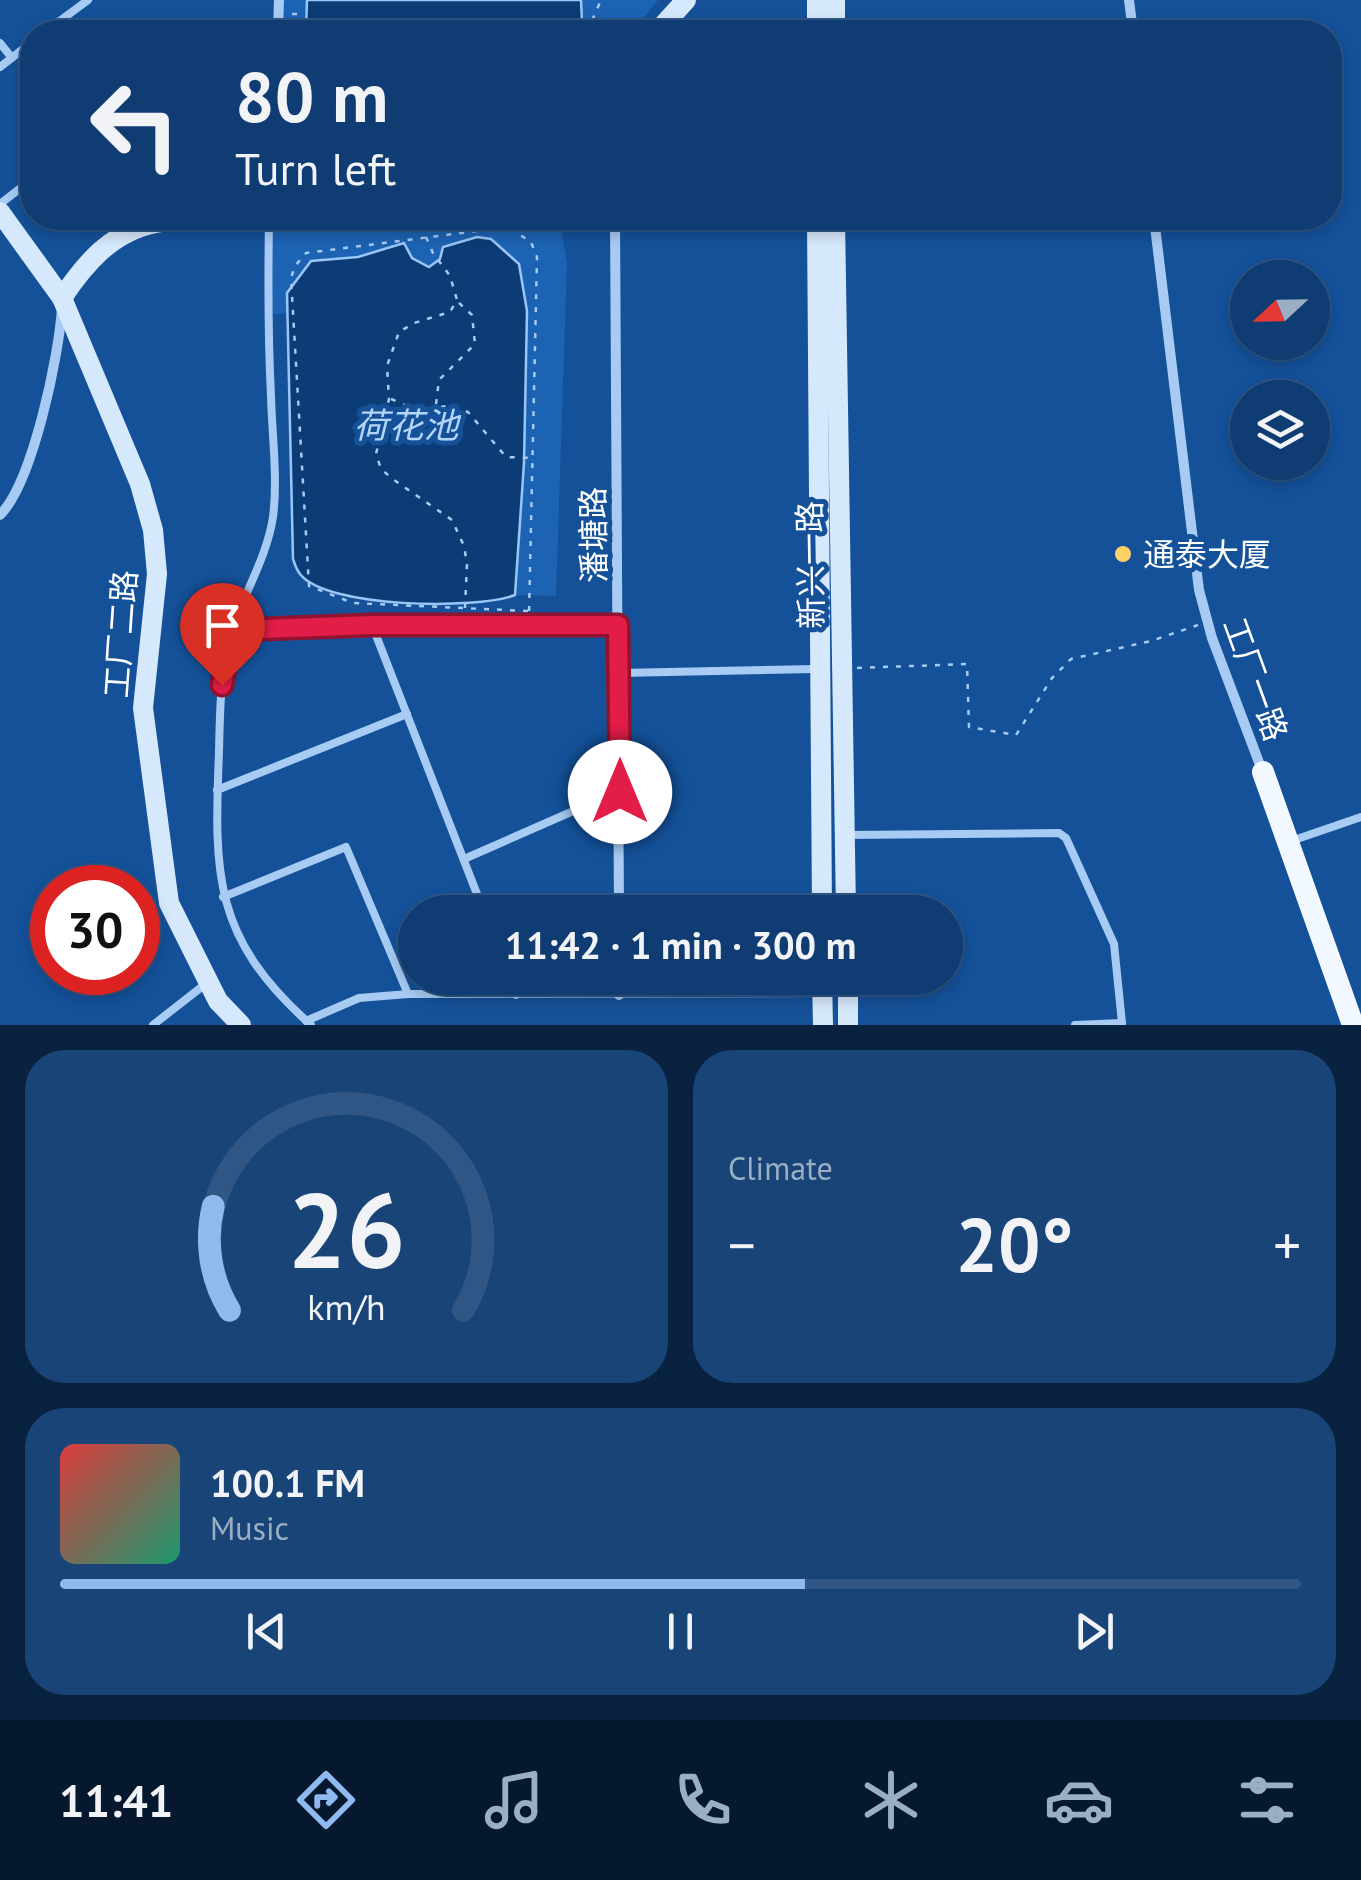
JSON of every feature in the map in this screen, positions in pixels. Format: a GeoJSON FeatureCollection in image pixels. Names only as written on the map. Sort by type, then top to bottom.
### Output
{"type":"FeatureCollection","features":[{"type":"Feature","properties":{"kind":"main road"},"geometry":{"type":"LineString","coordinates":[[667,20],[686,0]]}},
{"type":"Feature","properties":{"kind":"main road","name":"工厂二路"},"geometry":{"type":"LineString","coordinates":[[0,212],[62,298],[134,469],[153,530],[157,574],[143,708],[169,903],[218,1001],[241,1025]]}},
{"type":"Feature","properties":{"kind":"main road"},"geometry":{"type":"LineString","coordinates":[[62,298],[81,268],[130,230]]}},
{"type":"Feature","properties":{"kind":"main road","name":"新兴一路"},"geometry":{"type":"LineString","coordinates":[[817,230],[831,669],[846,895]]}},
{"type":"Feature","properties":{"kind":"main road","name":"新兴一路"},"geometry":{"type":"LineString","coordinates":[[823,895],[831,669],[836,230]]}},
{"type":"Feature","properties":{"kind":"main road"},"geometry":{"type":"LineString","coordinates":[[1263,772],[1353,1025]]}},
{"type":"Feature","properties":{"kind":"main road"},"geometry":{"type":"LineString","coordinates":[[822,995],[823,1025]]}},
{"type":"Feature","properties":{"kind":"main road"},"geometry":{"type":"LineString","coordinates":[[848,995],[848,1025]]}},
{"type":"Feature","properties":{"kind":"street","name":"潘塘路"},"geometry":{"type":"LineString","coordinates":[[614,230],[620,895]]}},
{"type":"Feature","properties":{"kind":"street","name":"工厂一路"},"geometry":{"type":"LineString","coordinates":[[1155,230],[1199,590],[1263,772],[1294,840],[1361,1022]]}},
{"type":"Feature","properties":{"kind":"street"},"geometry":{"type":"LineString","coordinates":[[0,515],[26,466],[50,391],[60,338],[62,298]]}},
{"type":"Feature","properties":{"kind":"lane"},"geometry":{"type":"LineString","coordinates":[[61,20],[88,0]]}},
{"type":"Feature","properties":{"kind":"lane"},"geometry":{"type":"LineString","coordinates":[[0,43],[12,58]]}},
{"type":"Feature","properties":{"kind":"lane"},"geometry":{"type":"LineString","coordinates":[[0,67],[20,52]]}},
{"type":"Feature","properties":{"kind":"lane"},"geometry":{"type":"LineString","coordinates":[[0,204],[20,188]]}},
{"type":"Feature","properties":{"kind":"lane"},"geometry":{"type":"LineString","coordinates":[[273,230],[267,315],[275,496],[267,541],[232,630],[222,685],[217,790],[218,864],[223,897],[257,970],[278,997],[308,1023],[359,998],[398,995]]}},
{"type":"Feature","properties":{"kind":"lane"},"geometry":{"type":"LineString","coordinates":[[232,630],[372,625],[618,625]]}},
{"type":"Feature","properties":{"kind":"lane"},"geometry":{"type":"LineString","coordinates":[[372,625],[477,895]]}},
{"type":"Feature","properties":{"kind":"lane"},"geometry":{"type":"LineString","coordinates":[[620,673],[831,669]]}},
{"type":"Feature","properties":{"kind":"lane"},"geometry":{"type":"LineString","coordinates":[[217,790],[407,714]]}},
{"type":"Feature","properties":{"kind":"lane"},"geometry":{"type":"LineString","coordinates":[[464,860],[620,792]]}},
{"type":"Feature","properties":{"kind":"lane"},"geometry":{"type":"LineString","coordinates":[[1294,840],[1361,817]]}},
{"type":"Feature","properties":{"kind":"lane"},"geometry":{"type":"LineString","coordinates":[[844,835],[1060,833],[1066,838],[1114,944],[1122,1023],[1076,1025]]}},
{"type":"Feature","properties":{"kind":"lane"},"geometry":{"type":"LineString","coordinates":[[223,897],[346,847],[398,970]]}},
{"type":"Feature","properties":{"kind":"lane"},"geometry":{"type":"LineString","coordinates":[[153,1025],[208,982]]}},
{"type":"Feature","properties":{"kind":"path"},"geometry":{"type":"LineString","coordinates":[[279,6],[297,14],[298,20]]}},
{"type":"Feature","properties":{"kind":"path"},"geometry":{"type":"LineString","coordinates":[[483,230],[306,253],[296,266],[291,278],[310,586],[352,603],[528,611]]}},
{"type":"Feature","properties":{"kind":"path"},"geometry":{"type":"LineString","coordinates":[[513,230],[531,242],[536,257],[528,611],[531,625]]}},
{"type":"Feature","properties":{"kind":"path"},"geometry":{"type":"LineString","coordinates":[[426,237],[450,276],[456,300],[472,315],[474,344],[439,380],[436,406]]}},
{"type":"Feature","properties":{"kind":"path"},"geometry":{"type":"LineString","coordinates":[[456,300],[450,312],[399,332],[387,366],[389,399],[376,454],[380,468],[452,520],[468,564],[465,606]]}},
{"type":"Feature","properties":{"kind":"path"},"geometry":{"type":"LineString","coordinates":[[389,399],[418,410],[436,406],[468,412],[506,457],[534,458]]}},
{"type":"Feature","properties":{"kind":"path"},"geometry":{"type":"LineString","coordinates":[[831,669],[967,664],[969,728],[1016,735],[1052,678],[1072,659],[1151,642],[1208,622]]}},
{"type":"Feature","properties":{"kind":"shaded area"},"geometry":{"type":"Polygon","coordinates":[[[279,0],[307,0],[306,20],[278,20],[279,0]]]}},
{"type":"Feature","properties":{"kind":"shaded area"},"geometry":{"type":"Polygon","coordinates":[[[581,0],[658,0],[642,20],[582,20],[581,0]]]}},
{"type":"Feature","properties":{"kind":"shaded area"},"geometry":{"type":"Polygon","coordinates":[[[270,230],[561,230],[567,263],[556,596],[515,595],[524,463],[527,311],[440,259],[428,268],[412,258],[404,244],[358,257],[311,261],[287,292],[287,313],[267,315],[270,230]]]}},
{"type":"Feature","properties":{"kind":"water"},"geometry":{"type":"Polygon","coordinates":[[[307,0],[581,0],[582,20],[306,20],[307,0]]]}},
{"type":"Feature","properties":{"kind":"water","name":"荷花池"},"geometry":{"type":"Polygon","coordinates":[[[477,237],[491,239],[519,264],[527,311],[524,463],[515,595],[469,603],[403,603],[339,594],[315,585],[300,574],[293,559],[287,293],[311,261],[358,257],[404,243],[412,258],[429,267],[440,259],[443,247],[477,237]]]}},
{"type":"Feature","properties":{"kind":"place","name":"通泰大厦"},"geometry":{"type":"Point","coordinates":[1123,554]}},
{"type":"Feature","properties":{"kind":"route"},"geometry":{"type":"LineString","coordinates":[[222,685],[232,630],[372,625],[618,625],[620,792]]}}]}
